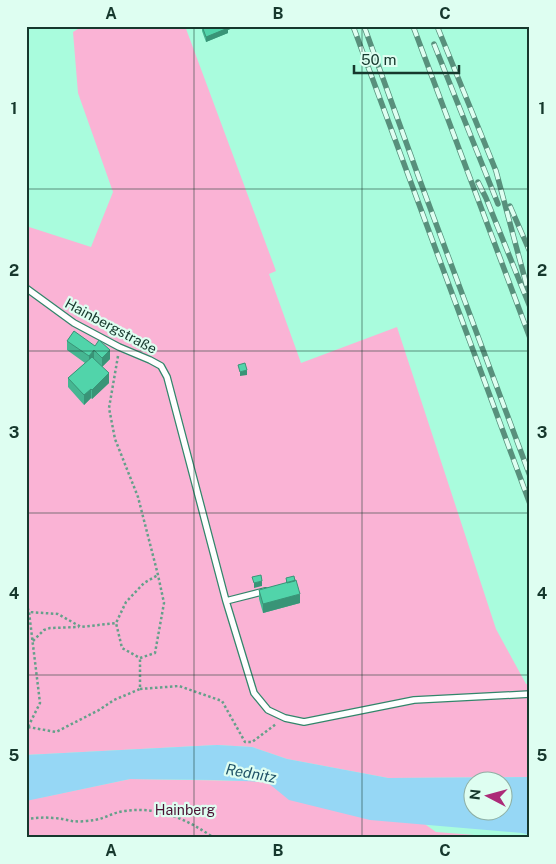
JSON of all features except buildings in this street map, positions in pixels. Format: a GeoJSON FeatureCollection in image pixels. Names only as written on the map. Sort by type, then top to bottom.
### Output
{"type":"FeatureCollection","features":[{"type":"Feature","properties":{"kind":"lane","name":"Hainbergstraße"},"geometry":{"type":"LineString","coordinates":[[26,288],[74,323],[161,366],[167,377],[226,601]]}},
{"type":"Feature","properties":{"kind":"lane"},"geometry":{"type":"LineString","coordinates":[[271,590],[226,601],[254,693],[268,710],[284,718],[304,722],[414,700],[530,694]]}},
{"type":"Feature","properties":{"kind":"path"},"geometry":{"type":"LineString","coordinates":[[120,347],[109,408],[115,439],[138,497],[158,575],[164,603],[155,653],[140,658],[122,648],[116,623],[126,602],[144,583],[158,575]]}},
{"type":"Feature","properties":{"kind":"path"},"geometry":{"type":"LineString","coordinates":[[26,603],[33,641],[40,703],[27,728],[56,732],[114,700],[140,689],[179,686],[222,701],[245,742],[252,742],[284,718]]}},
{"type":"Feature","properties":{"kind":"path"},"geometry":{"type":"LineString","coordinates":[[28,612],[58,614],[81,627]]}},
{"type":"Feature","properties":{"kind":"path"},"geometry":{"type":"LineString","coordinates":[[33,641],[44,630],[50,628],[116,623]]}},
{"type":"Feature","properties":{"kind":"path"},"geometry":{"type":"LineString","coordinates":[[140,658],[140,689]]}},
{"type":"Feature","properties":{"kind":"path"},"geometry":{"type":"LineString","coordinates":[[26,819],[95,820],[122,811],[143,809],[159,811],[179,818],[200,828],[214,838]]}},
{"type":"Feature","properties":{"kind":"green space"},"geometry":{"type":"Polygon","coordinates":[[[83,26],[185,26],[276,271],[269,274],[301,363],[397,327],[496,629],[526,684],[530,684],[530,777],[514,777],[514,772],[464,772],[464,777],[388,778],[287,759],[252,747],[217,745],[26,755],[26,226],[91,247],[113,192],[78,93],[73,32],[83,26]]]}},
{"type":"Feature","properties":{"kind":"green space","name":"Hainberg"},"geometry":{"type":"Polygon","coordinates":[[[130,779],[251,781],[296,786],[402,808],[436,832],[512,838],[26,838],[26,798],[39,798],[130,779]]]}},
{"type":"Feature","properties":{"kind":"water","name":"Rednitz"},"geometry":{"type":"Polygon","coordinates":[[[217,745],[252,747],[287,759],[388,778],[464,777],[464,822],[514,822],[514,777],[530,777],[530,835],[370,820],[289,800],[267,782],[130,779],[26,801],[26,755],[217,745]]]}},
{"type":"Feature","properties":{"kind":"railway"},"geometry":{"type":"LineString","coordinates":[[353,26],[530,504]]}},
{"type":"Feature","properties":{"kind":"railway"},"geometry":{"type":"LineString","coordinates":[[364,26],[530,476]]}},
{"type":"Feature","properties":{"kind":"railway"},"geometry":{"type":"LineString","coordinates":[[413,26],[530,338]]}},
{"type":"Feature","properties":{"kind":"railway"},"geometry":{"type":"LineString","coordinates":[[437,26],[496,171],[530,298]]}},
{"type":"Feature","properties":{"kind":"railway"},"geometry":{"type":"LineString","coordinates":[[434,44],[498,204]]}},
{"type":"Feature","properties":{"kind":"railway"},"geometry":{"type":"LineString","coordinates":[[478,182],[530,307]]}},
{"type":"Feature","properties":{"kind":"railway"},"geometry":{"type":"LineString","coordinates":[[510,206],[530,252]]}}]}
